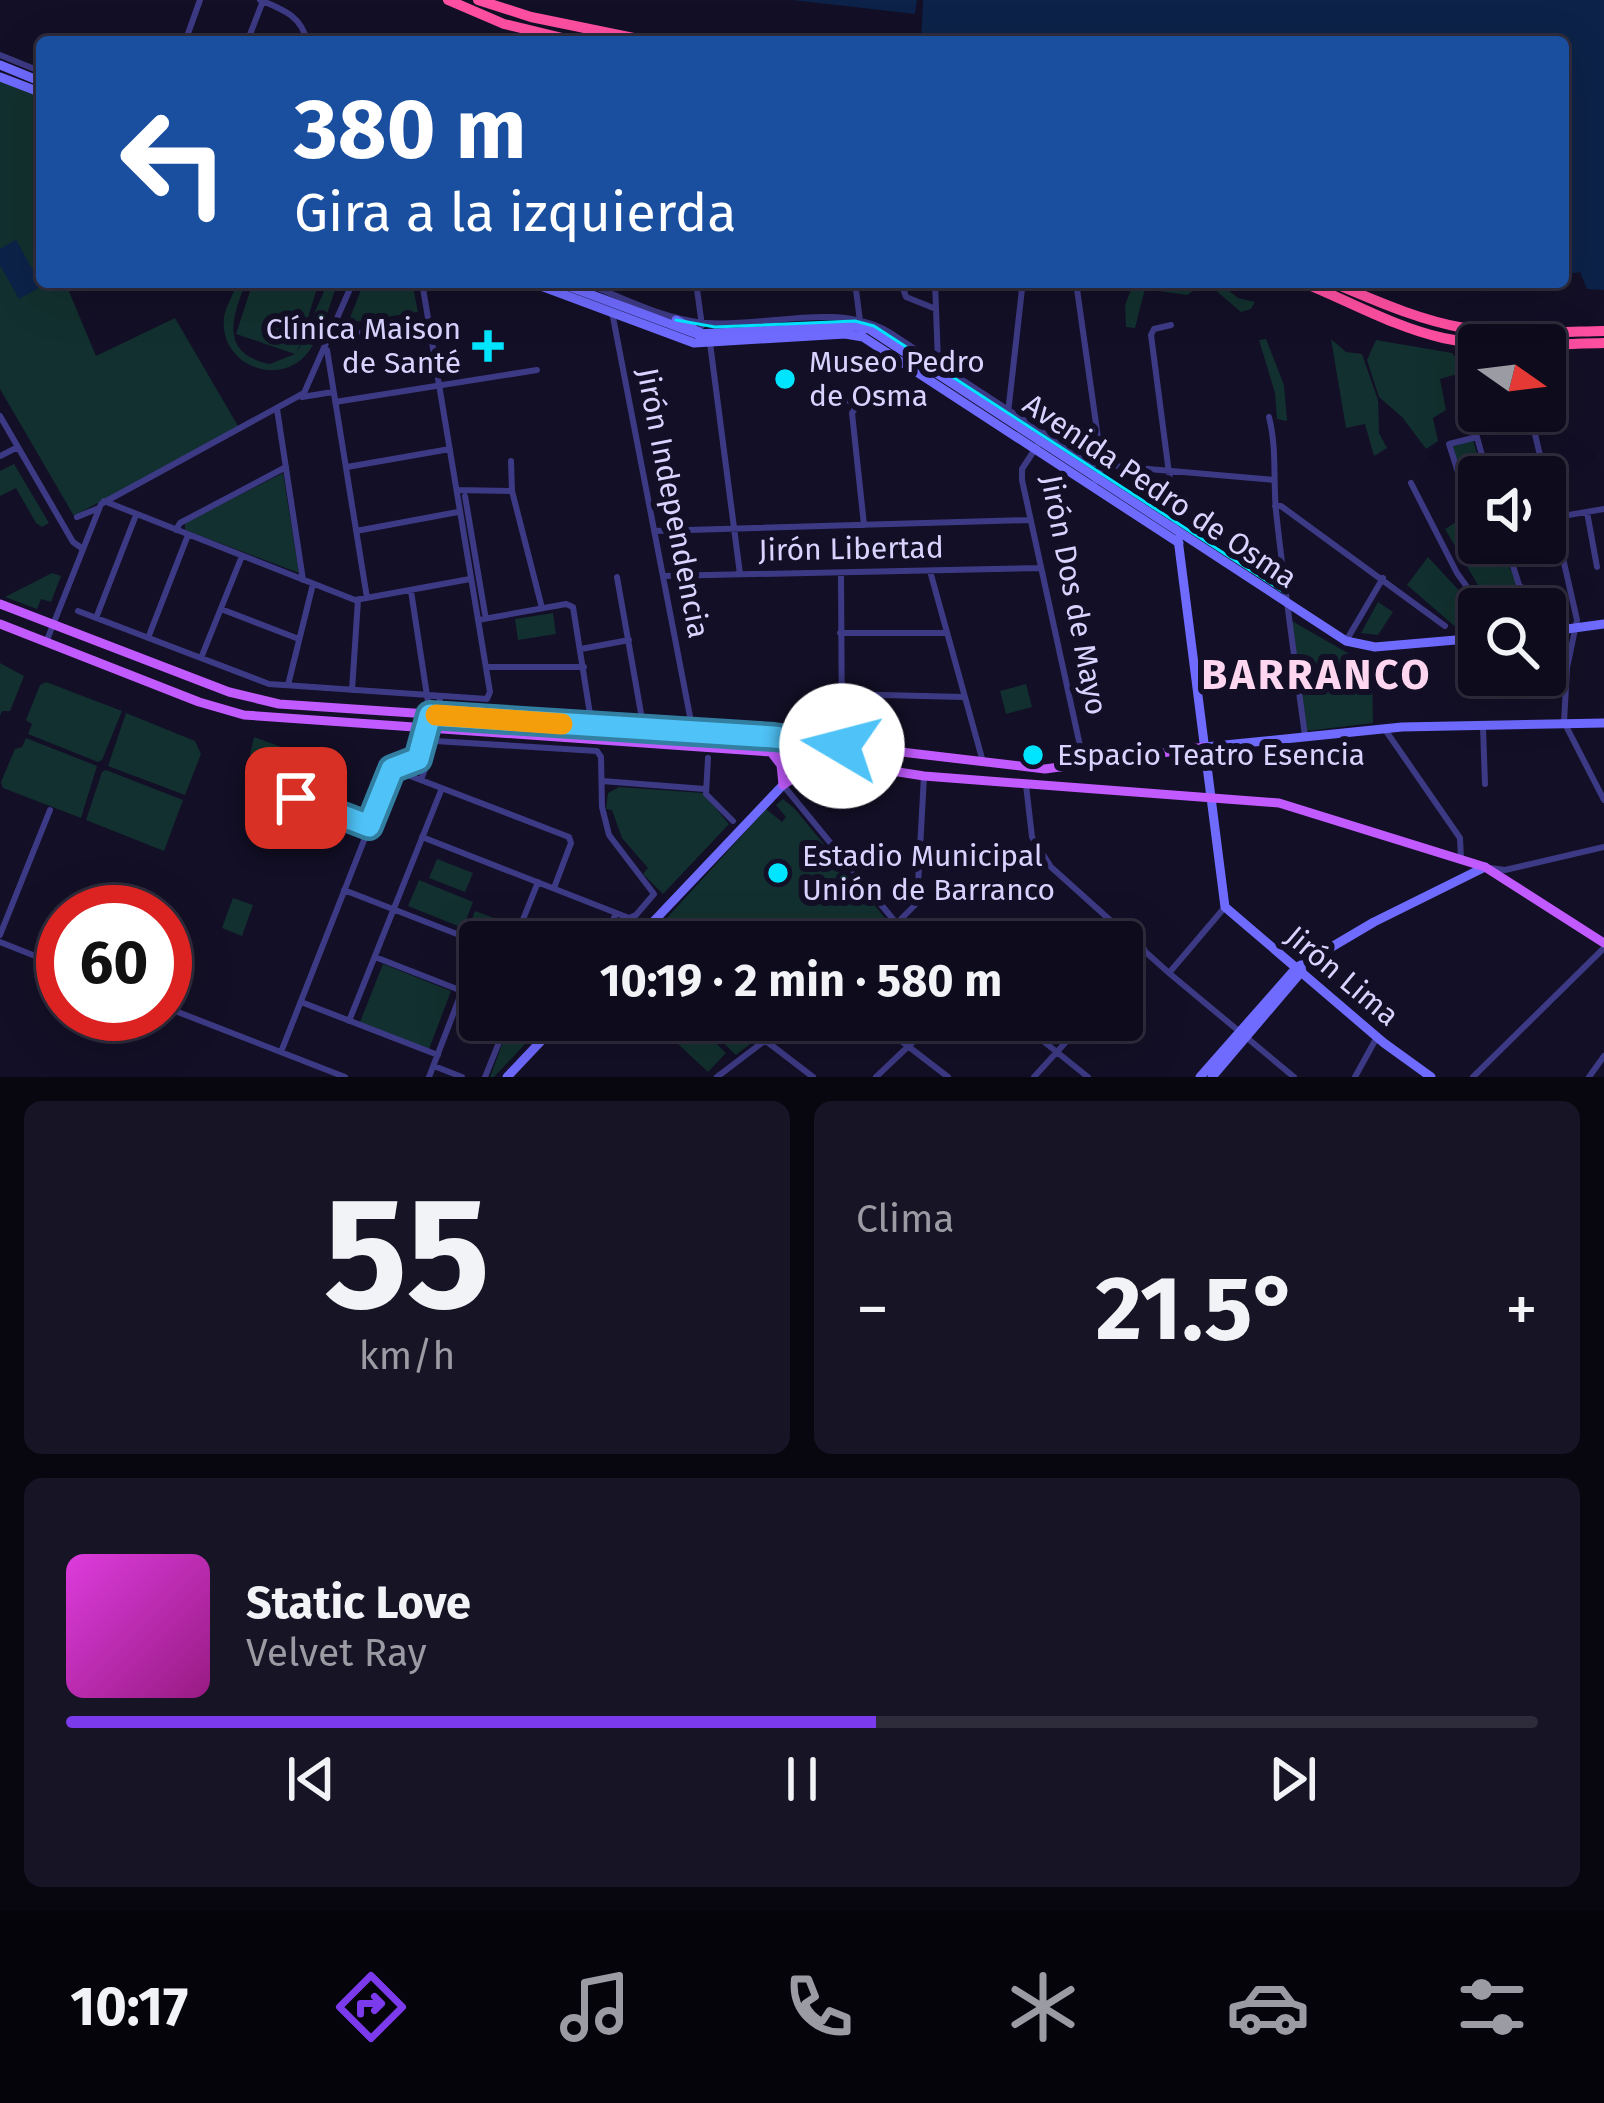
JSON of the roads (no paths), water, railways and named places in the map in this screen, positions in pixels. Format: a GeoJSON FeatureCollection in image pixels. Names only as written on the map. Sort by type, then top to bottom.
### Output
{"type":"FeatureCollection","features":[{"type":"Feature","properties":{"kind":"highway"},"geometry":{"type":"LineString","coordinates":[[448,0],[505,24],[554,36]]}},
{"type":"Feature","properties":{"kind":"highway"},"geometry":{"type":"LineString","coordinates":[[478,0],[531,17],[624,36]]}},
{"type":"Feature","properties":{"kind":"highway"},"geometry":{"type":"LineString","coordinates":[[1316,288],[1439,337],[1483,344],[1604,344]]}},
{"type":"Feature","properties":{"kind":"highway"},"geometry":{"type":"LineString","coordinates":[[1346,288],[1459,327],[1498,332],[1604,331]]}},
{"type":"Feature","properties":{"kind":"main road"},"geometry":{"type":"LineString","coordinates":[[0,65],[36,80]]}},
{"type":"Feature","properties":{"kind":"main road"},"geometry":{"type":"LineString","coordinates":[[0,77],[36,91]]}},
{"type":"Feature","properties":{"kind":"main road"},"geometry":{"type":"LineString","coordinates":[[563,288],[709,340],[860,327]]}},
{"type":"Feature","properties":{"kind":"main road"},"geometry":{"type":"LineString","coordinates":[[676,320],[709,340]]}},
{"type":"Feature","properties":{"kind":"main road","name":"Avenida Pedro de Osma"},"geometry":{"type":"LineString","coordinates":[[860,327],[1346,641]]}},
{"type":"Feature","properties":{"kind":"main road","name":"Avenida Pedro de Osma"},"geometry":{"type":"LineString","coordinates":[[1098,477],[1179,543]]}},
{"type":"Feature","properties":{"kind":"main road"},"geometry":{"type":"LineString","coordinates":[[1176,528],[1225,907]]}},
{"type":"Feature","properties":{"kind":"main road"},"geometry":{"type":"LineString","coordinates":[[0,604],[258,700],[799,740],[1045,769],[1384,729],[1604,723]]}},
{"type":"Feature","properties":{"kind":"main road"},"geometry":{"type":"LineString","coordinates":[[0,624],[199,703],[244,715],[434,734],[771,752],[806,762],[822,760],[924,776],[1280,803],[1485,867],[1604,946]]}},
{"type":"Feature","properties":{"kind":"main road"},"geometry":{"type":"LineString","coordinates":[[1566,629],[1604,624]]}},
{"type":"Feature","properties":{"kind":"main road"},"geometry":{"type":"LineString","coordinates":[[1346,641],[1375,647],[1458,640]]}},
{"type":"Feature","properties":{"kind":"main road"},"geometry":{"type":"LineString","coordinates":[[799,740],[806,762]]}},
{"type":"Feature","properties":{"kind":"main road"},"geometry":{"type":"LineString","coordinates":[[771,752],[782,767],[783,784]]}},
{"type":"Feature","properties":{"kind":"main road"},"geometry":{"type":"LineString","coordinates":[[654,921],[806,762]]}},
{"type":"Feature","properties":{"kind":"main road"},"geometry":{"type":"LineString","coordinates":[[1200,1077],[1301,968],[1370,924],[1485,867]]}},
{"type":"Feature","properties":{"kind":"main road","name":"Jirón Lima"},"geometry":{"type":"LineString","coordinates":[[1225,907],[1431,1077]]}},
{"type":"Feature","properties":{"kind":"main road"},"geometry":{"type":"LineString","coordinates":[[1212,1077],[1240,1034]]}},
{"type":"Feature","properties":{"kind":"main road"},"geometry":{"type":"LineString","coordinates":[[507,1077],[541,1041]]}},
{"type":"Feature","properties":{"kind":"street"},"geometry":{"type":"LineString","coordinates":[[187,36],[200,0]]}},
{"type":"Feature","properties":{"kind":"street"},"geometry":{"type":"LineString","coordinates":[[249,36],[262,0],[300,22],[305,36]]}},
{"type":"Feature","properties":{"kind":"street"},"geometry":{"type":"LineString","coordinates":[[0,55],[36,70]]}},
{"type":"Feature","properties":{"kind":"street"},"geometry":{"type":"LineString","coordinates":[[299,398],[310,384],[350,288]]}},
{"type":"Feature","properties":{"kind":"street"},"geometry":{"type":"LineString","coordinates":[[423,288],[481,617]]}},
{"type":"Feature","properties":{"kind":"street","name":"Avenida Pedro de Osma"},"geometry":{"type":"LineString","coordinates":[[591,288],[611,303],[676,320],[889,332],[934,371]]}},
{"type":"Feature","properties":{"kind":"street","name":"Jirón Independencia"},"geometry":{"type":"LineString","coordinates":[[608,288],[693,732]]}},
{"type":"Feature","properties":{"kind":"street"},"geometry":{"type":"LineString","coordinates":[[697,288],[701,322],[709,340],[741,575]]}},
{"type":"Feature","properties":{"kind":"street"},"geometry":{"type":"LineString","coordinates":[[856,288],[860,327]]}},
{"type":"Feature","properties":{"kind":"street"},"geometry":{"type":"LineString","coordinates":[[904,288],[906,297],[936,309]]}},
{"type":"Feature","properties":{"kind":"street"},"geometry":{"type":"LineString","coordinates":[[934,371],[935,288]]}},
{"type":"Feature","properties":{"kind":"street"},"geometry":{"type":"LineString","coordinates":[[1077,288],[1098,477],[1166,472],[1274,480]]}},
{"type":"Feature","properties":{"kind":"street"},"geometry":{"type":"LineString","coordinates":[[1005,418],[1022,289]]}},
{"type":"Feature","properties":{"kind":"street"},"geometry":{"type":"LineString","coordinates":[[328,342],[429,320]]}},
{"type":"Feature","properties":{"kind":"street"},"geometry":{"type":"LineString","coordinates":[[1172,325],[1154,329],[1151,335],[1176,528]]}},
{"type":"Feature","properties":{"kind":"street"},"geometry":{"type":"LineString","coordinates":[[328,342],[362,599],[352,690]]}},
{"type":"Feature","properties":{"kind":"street"},"geometry":{"type":"LineString","coordinates":[[335,402],[537,370]]}},
{"type":"Feature","properties":{"kind":"street"},"geometry":{"type":"LineString","coordinates":[[77,518],[299,398],[333,392]]}},
{"type":"Feature","properties":{"kind":"street"},"geometry":{"type":"LineString","coordinates":[[277,409],[303,580]]}},
{"type":"Feature","properties":{"kind":"street"},"geometry":{"type":"LineString","coordinates":[[852,413],[865,525]]}},
{"type":"Feature","properties":{"kind":"street"},"geometry":{"type":"LineString","coordinates":[[0,416],[73,542],[83,548]]}},
{"type":"Feature","properties":{"kind":"street"},"geometry":{"type":"LineString","coordinates":[[1269,417],[1286,605],[1305,736]]}},
{"type":"Feature","properties":{"kind":"street","name":"Avenida Pedro de Osma"},"geometry":{"type":"LineString","coordinates":[[1005,418],[1086,462],[1098,477]]}},
{"type":"Feature","properties":{"kind":"street"},"geometry":{"type":"LineString","coordinates":[[1534,434],[1540,456]]}},
{"type":"Feature","properties":{"kind":"street"},"geometry":{"type":"LineString","coordinates":[[1458,471],[1449,443],[1477,436],[1482,456]]}},
{"type":"Feature","properties":{"kind":"street","name":"Jirón Dos de Mayo"},"geometry":{"type":"LineString","coordinates":[[1038,445],[1021,473],[1084,764]]}},
{"type":"Feature","properties":{"kind":"street"},"geometry":{"type":"LineString","coordinates":[[0,456],[18,447]]}},
{"type":"Feature","properties":{"kind":"street"},"geometry":{"type":"LineString","coordinates":[[346,467],[450,449]]}},
{"type":"Feature","properties":{"kind":"street"},"geometry":{"type":"LineString","coordinates":[[511,461],[512,491],[542,608]]}},
{"type":"Feature","properties":{"kind":"street"},"geometry":{"type":"LineString","coordinates":[[176,530],[180,523],[286,467]]}},
{"type":"Feature","properties":{"kind":"street"},"geometry":{"type":"LineString","coordinates":[[1411,483],[1468,588]]}},
{"type":"Feature","properties":{"kind":"street"},"geometry":{"type":"LineString","coordinates":[[457,490],[512,491]]}},
{"type":"Feature","properties":{"kind":"street"},"geometry":{"type":"LineString","coordinates":[[78,610],[263,682],[489,697],[465,496]]}},
{"type":"Feature","properties":{"kind":"street"},"geometry":{"type":"LineString","coordinates":[[102,504],[362,599],[471,579]]}},
{"type":"Feature","properties":{"kind":"street"},"geometry":{"type":"LineString","coordinates":[[46,643],[102,504]]}},
{"type":"Feature","properties":{"kind":"street"},"geometry":{"type":"LineString","coordinates":[[1276,506],[1445,626]]}},
{"type":"Feature","properties":{"kind":"street"},"geometry":{"type":"LineString","coordinates":[[1566,516],[1604,509]]}},
{"type":"Feature","properties":{"kind":"street"},"geometry":{"type":"LineString","coordinates":[[356,530],[460,512]]}},
{"type":"Feature","properties":{"kind":"street"},"geometry":{"type":"LineString","coordinates":[[1587,512],[1597,567]]}},
{"type":"Feature","properties":{"kind":"street"},"geometry":{"type":"LineString","coordinates":[[97,618],[136,514]]}},
{"type":"Feature","properties":{"kind":"street"},"geometry":{"type":"LineString","coordinates":[[654,531],[1029,520]]}},
{"type":"Feature","properties":{"kind":"street"},"geometry":{"type":"LineString","coordinates":[[148,638],[188,535]]}},
{"type":"Feature","properties":{"kind":"street"},"geometry":{"type":"LineString","coordinates":[[201,658],[242,556]]}},
{"type":"Feature","properties":{"kind":"street"},"geometry":{"type":"LineString","coordinates":[[1560,564],[1576,628],[1567,668],[1564,722],[1604,800]]}},
{"type":"Feature","properties":{"kind":"street","name":"Jirón Libertad"},"geometry":{"type":"LineString","coordinates":[[663,576],[1040,568]]}},
{"type":"Feature","properties":{"kind":"street"},"geometry":{"type":"LineString","coordinates":[[930,571],[983,762]]}},
{"type":"Feature","properties":{"kind":"street"},"geometry":{"type":"LineString","coordinates":[[842,573],[842,746]]}},
{"type":"Feature","properties":{"kind":"street"},"geometry":{"type":"LineString","coordinates":[[617,577],[643,719]]}},
{"type":"Feature","properties":{"kind":"street"},"geometry":{"type":"LineString","coordinates":[[1346,641],[1383,578]]}},
{"type":"Feature","properties":{"kind":"street"},"geometry":{"type":"LineString","coordinates":[[287,686],[313,584]]}},
{"type":"Feature","properties":{"kind":"street"},"geometry":{"type":"LineString","coordinates":[[411,590],[434,715],[434,734],[421,780]]}},
{"type":"Feature","properties":{"kind":"street"},"geometry":{"type":"LineString","coordinates":[[481,617],[566,604],[573,607],[591,708],[588,716],[521,711]]}},
{"type":"Feature","properties":{"kind":"street"},"geometry":{"type":"LineString","coordinates":[[221,608],[299,638]]}},
{"type":"Feature","properties":{"kind":"street"},"geometry":{"type":"LineString","coordinates":[[840,634],[947,633]]}},
{"type":"Feature","properties":{"kind":"street"},"geometry":{"type":"LineString","coordinates":[[581,649],[628,640]]}},
{"type":"Feature","properties":{"kind":"street"},"geometry":{"type":"LineString","coordinates":[[486,667],[584,667]]}},
{"type":"Feature","properties":{"kind":"street"},"geometry":{"type":"LineString","coordinates":[[841,694],[964,697]]}},
{"type":"Feature","properties":{"kind":"street"},"geometry":{"type":"LineString","coordinates":[[434,715],[440,697]]}},
{"type":"Feature","properties":{"kind":"street"},"geometry":{"type":"LineString","coordinates":[[1484,724],[1485,784]]}},
{"type":"Feature","properties":{"kind":"street"},"geometry":{"type":"LineString","coordinates":[[1384,729],[1460,838],[1461,859]]}},
{"type":"Feature","properties":{"kind":"street"},"geometry":{"type":"LineString","coordinates":[[392,769],[417,761],[434,734]]}},
{"type":"Feature","properties":{"kind":"street"},"geometry":{"type":"LineString","coordinates":[[422,837],[629,918],[655,891],[610,837],[602,813],[597,751],[434,734]]}},
{"type":"Feature","properties":{"kind":"street"},"geometry":{"type":"LineString","coordinates":[[708,758],[705,789],[733,821]]}},
{"type":"Feature","properties":{"kind":"street"},"geometry":{"type":"LineString","coordinates":[[392,769],[569,837],[572,843],[554,888]]}},
{"type":"Feature","properties":{"kind":"street"},"geometry":{"type":"LineString","coordinates":[[281,1052],[392,769]]}},
{"type":"Feature","properties":{"kind":"street"},"geometry":{"type":"LineString","coordinates":[[900,921],[914,909],[918,897],[924,776]]}},
{"type":"Feature","properties":{"kind":"street"},"geometry":{"type":"LineString","coordinates":[[602,781],[705,789]]}},
{"type":"Feature","properties":{"kind":"street"},"geometry":{"type":"LineString","coordinates":[[1026,782],[1027,817],[1040,853],[1169,973],[1294,1077]]}},
{"type":"Feature","properties":{"kind":"street"},"geometry":{"type":"LineString","coordinates":[[783,784],[895,921]]}},
{"type":"Feature","properties":{"kind":"street"},"geometry":{"type":"LineString","coordinates":[[349,1021],[442,788]]}},
{"type":"Feature","properties":{"kind":"street"},"geometry":{"type":"LineString","coordinates":[[365,837],[291,808],[289,801],[296,798],[369,826]]}},
{"type":"Feature","properties":{"kind":"street"},"geometry":{"type":"LineString","coordinates":[[36,955],[0,939],[50,810]]}},
{"type":"Feature","properties":{"kind":"street"},"geometry":{"type":"LineString","coordinates":[[323,821],[328,810]]}},
{"type":"Feature","properties":{"kind":"street"},"geometry":{"type":"LineString","coordinates":[[1485,867],[1505,870],[1604,847]]}},
{"type":"Feature","properties":{"kind":"street"},"geometry":{"type":"LineString","coordinates":[[523,921],[538,882]]}},
{"type":"Feature","properties":{"kind":"street"},"geometry":{"type":"LineString","coordinates":[[344,890],[459,935]]}},
{"type":"Feature","properties":{"kind":"street"},"geometry":{"type":"LineString","coordinates":[[1169,973],[1225,907]]}},
{"type":"Feature","properties":{"kind":"street"},"geometry":{"type":"LineString","coordinates":[[613,921],[616,913]]}},
{"type":"Feature","properties":{"kind":"street"},"geometry":{"type":"LineString","coordinates":[[1474,1077],[1604,946]]}},
{"type":"Feature","properties":{"kind":"street"},"geometry":{"type":"LineString","coordinates":[[375,957],[459,991]]}},
{"type":"Feature","properties":{"kind":"street"},"geometry":{"type":"LineString","coordinates":[[430,1077],[459,1000]]}},
{"type":"Feature","properties":{"kind":"street"},"geometry":{"type":"LineString","coordinates":[[301,1002],[438,1055]]}},
{"type":"Feature","properties":{"kind":"street"},"geometry":{"type":"LineString","coordinates":[[192,1017],[345,1077]]}},
{"type":"Feature","properties":{"kind":"street"},"geometry":{"type":"LineString","coordinates":[[1360,1075],[1377,1037]]}},
{"type":"Feature","properties":{"kind":"street"},"geometry":{"type":"LineString","coordinates":[[485,1077],[500,1041]]}},
{"type":"Feature","properties":{"kind":"street"},"geometry":{"type":"LineString","coordinates":[[901,1041],[948,1077]]}},
{"type":"Feature","properties":{"kind":"street"},"geometry":{"type":"LineString","coordinates":[[876,1077],[913,1041]]}},
{"type":"Feature","properties":{"kind":"street"},"geometry":{"type":"LineString","coordinates":[[1044,1041],[1088,1077]]}},
{"type":"Feature","properties":{"kind":"street"},"geometry":{"type":"LineString","coordinates":[[1034,1077],[1068,1041]]}},
{"type":"Feature","properties":{"kind":"street"},"geometry":{"type":"LineString","coordinates":[[717,1077],[766,1042],[813,1077]]}},
{"type":"Feature","properties":{"kind":"street"},"geometry":{"type":"LineString","coordinates":[[1589,1077],[1604,1056]]}},
{"type":"Feature","properties":{"kind":"street"},"geometry":{"type":"LineString","coordinates":[[434,1066],[462,1077]]}},
{"type":"Feature","properties":{"kind":"street"},"geometry":{"type":"LineString","coordinates":[[730,1068],[741,1077]]}},
{"type":"Feature","properties":{"kind":"water"},"geometry":{"type":"Polygon","coordinates":[[[793,0],[917,0],[915,14],[793,0]]]}},
{"type":"Feature","properties":{"kind":"water"},"geometry":{"type":"Polygon","coordinates":[[[923,0],[1604,0],[1604,290],[1587,289],[1580,272],[1569,274],[1569,36],[921,36],[923,0]]]}},
{"type":"Feature","properties":{"kind":"water"},"geometry":{"type":"Polygon","coordinates":[[[16,240],[38,288],[19,299],[0,265],[0,249],[16,240]]]}},
{"type":"Feature","properties":{"kind":"tram line"},"geometry":{"type":"LineString","coordinates":[[676,320],[715,327],[855,321],[874,326],[1285,593]]}},
{"type":"Feature","properties":{"kind":"place","name":"Clínica Maison de Santé"},"geometry":{"type":"Point","coordinates":[488,346]}},
{"type":"Feature","properties":{"kind":"place","name":"Museo Pedro de Osma"},"geometry":{"type":"Point","coordinates":[785,379]}},
{"type":"Feature","properties":{"kind":"place","name":"Espacio Teatro Esencia"},"geometry":{"type":"Point","coordinates":[1033,755]}},
{"type":"Feature","properties":{"kind":"place","name":"Estadio Municipal Unión de Barranco"},"geometry":{"type":"Point","coordinates":[778,873]}},
{"type":"Feature","properties":{"kind":"district","name":"BARRANCO"},"geometry":{"type":"Point","coordinates":[1317,674]}}]}
